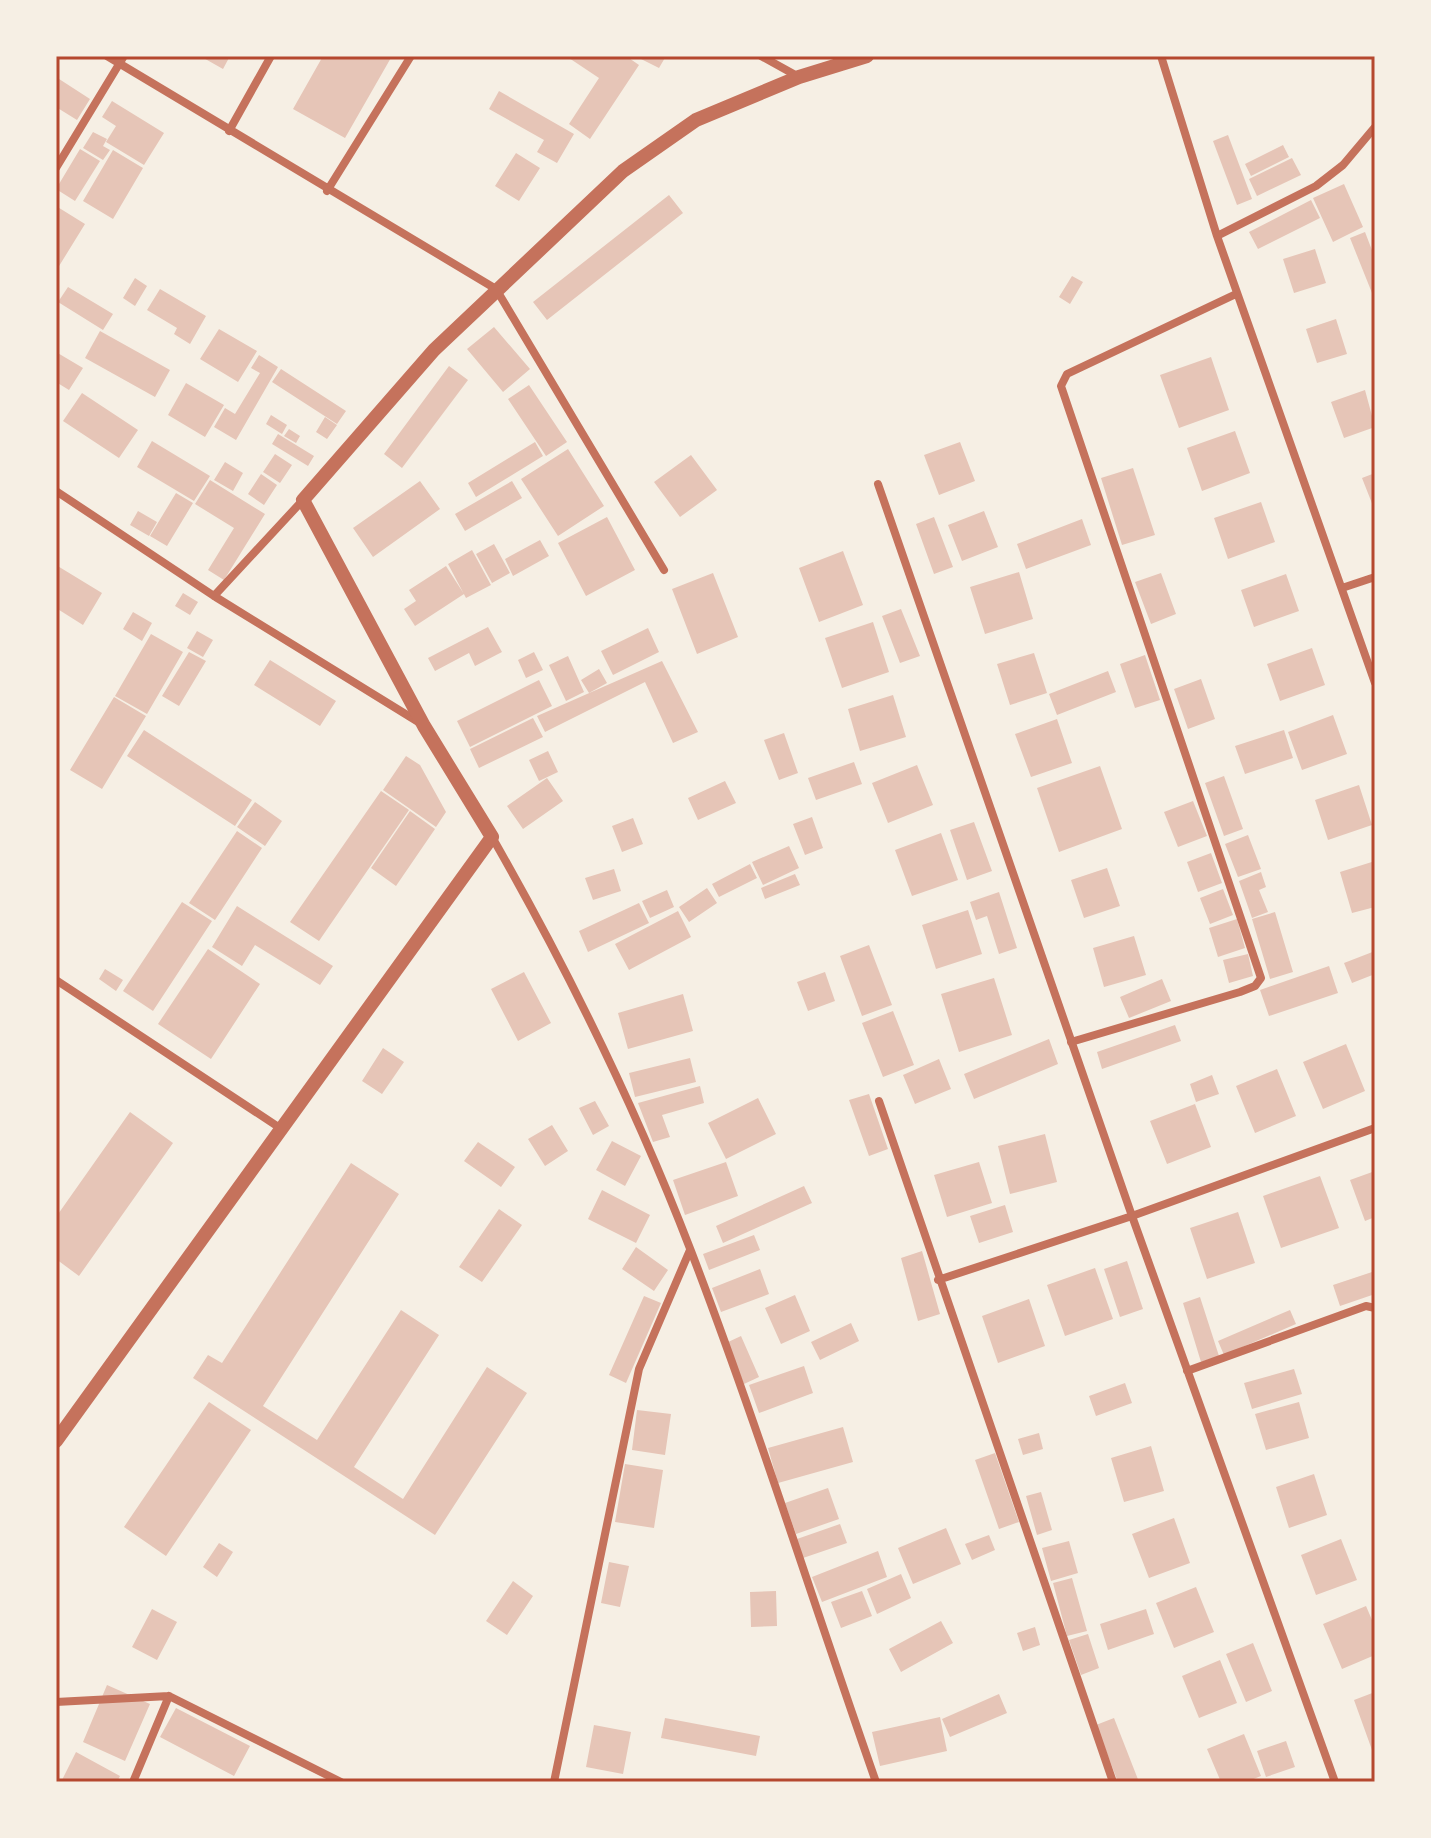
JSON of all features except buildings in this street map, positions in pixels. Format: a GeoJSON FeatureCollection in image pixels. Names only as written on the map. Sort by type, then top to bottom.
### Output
{"type":"FeatureCollection","features":[{"type":"Feature","properties":{"kind":"street"},"geometry":{"type":"LineString","coordinates":[[107,56],[122,60],[229,131],[496,289],[664,570]]}},
{"type":"Feature","properties":{"kind":"street"},"geometry":{"type":"LineString","coordinates":[[229,131],[271,56]]}},
{"type":"Feature","properties":{"kind":"street"},"geometry":{"type":"LineString","coordinates":[[327,191],[411,56]]}},
{"type":"Feature","properties":{"kind":"street"},"geometry":{"type":"LineString","coordinates":[[761,56],[799,77]]}},
{"type":"Feature","properties":{"kind":"street"},"geometry":{"type":"LineString","coordinates":[[214,596],[434,350],[623,171],[696,120],[799,77],[867,56]]}},
{"type":"Feature","properties":{"kind":"street"},"geometry":{"type":"LineString","coordinates":[[1161,56],[1236,294],[1375,683]]}},
{"type":"Feature","properties":{"kind":"street"},"geometry":{"type":"LineString","coordinates":[[56,168],[122,60]]}},
{"type":"Feature","properties":{"kind":"street"},"geometry":{"type":"LineString","coordinates":[[1217,236],[1316,186],[1343,165],[1375,127]]}},
{"type":"Feature","properties":{"kind":"street"},"geometry":{"type":"LineString","coordinates":[[1071,1042],[1240,992],[1255,986],[1261,978],[1061,386],[1067,374],[1236,294]]}},
{"type":"Feature","properties":{"kind":"street"},"geometry":{"type":"LineString","coordinates":[[878,484],[1132,1216],[1335,1782]]}},
{"type":"Feature","properties":{"kind":"street"},"geometry":{"type":"LineString","coordinates":[[56,491],[214,596],[424,726]]}},
{"type":"Feature","properties":{"kind":"street"},"geometry":{"type":"LineString","coordinates":[[303,500],[424,726],[548,935],[614,1073],[690,1250],[876,1782]]}},
{"type":"Feature","properties":{"kind":"street"},"geometry":{"type":"LineString","coordinates":[[1342,588],[1375,577]]}},
{"type":"Feature","properties":{"kind":"street"},"geometry":{"type":"LineString","coordinates":[[56,1441],[492,837]]}},
{"type":"Feature","properties":{"kind":"street"},"geometry":{"type":"LineString","coordinates":[[56,980],[280,1128]]}},
{"type":"Feature","properties":{"kind":"street"},"geometry":{"type":"LineString","coordinates":[[879,1101],[1113,1782]]}},
{"type":"Feature","properties":{"kind":"street"},"geometry":{"type":"LineString","coordinates":[[938,1280],[1132,1216],[1375,1128]]}},
{"type":"Feature","properties":{"kind":"street"},"geometry":{"type":"LineString","coordinates":[[554,1782],[639,1369],[690,1250]]}},
{"type":"Feature","properties":{"kind":"street"},"geometry":{"type":"LineString","coordinates":[[1187,1371],[1366,1306],[1375,1308]]}},
{"type":"Feature","properties":{"kind":"street"},"geometry":{"type":"LineString","coordinates":[[56,1702],[169,1696],[341,1782]]}},
{"type":"Feature","properties":{"kind":"street"},"geometry":{"type":"LineString","coordinates":[[133,1782],[169,1696]]}}]}
